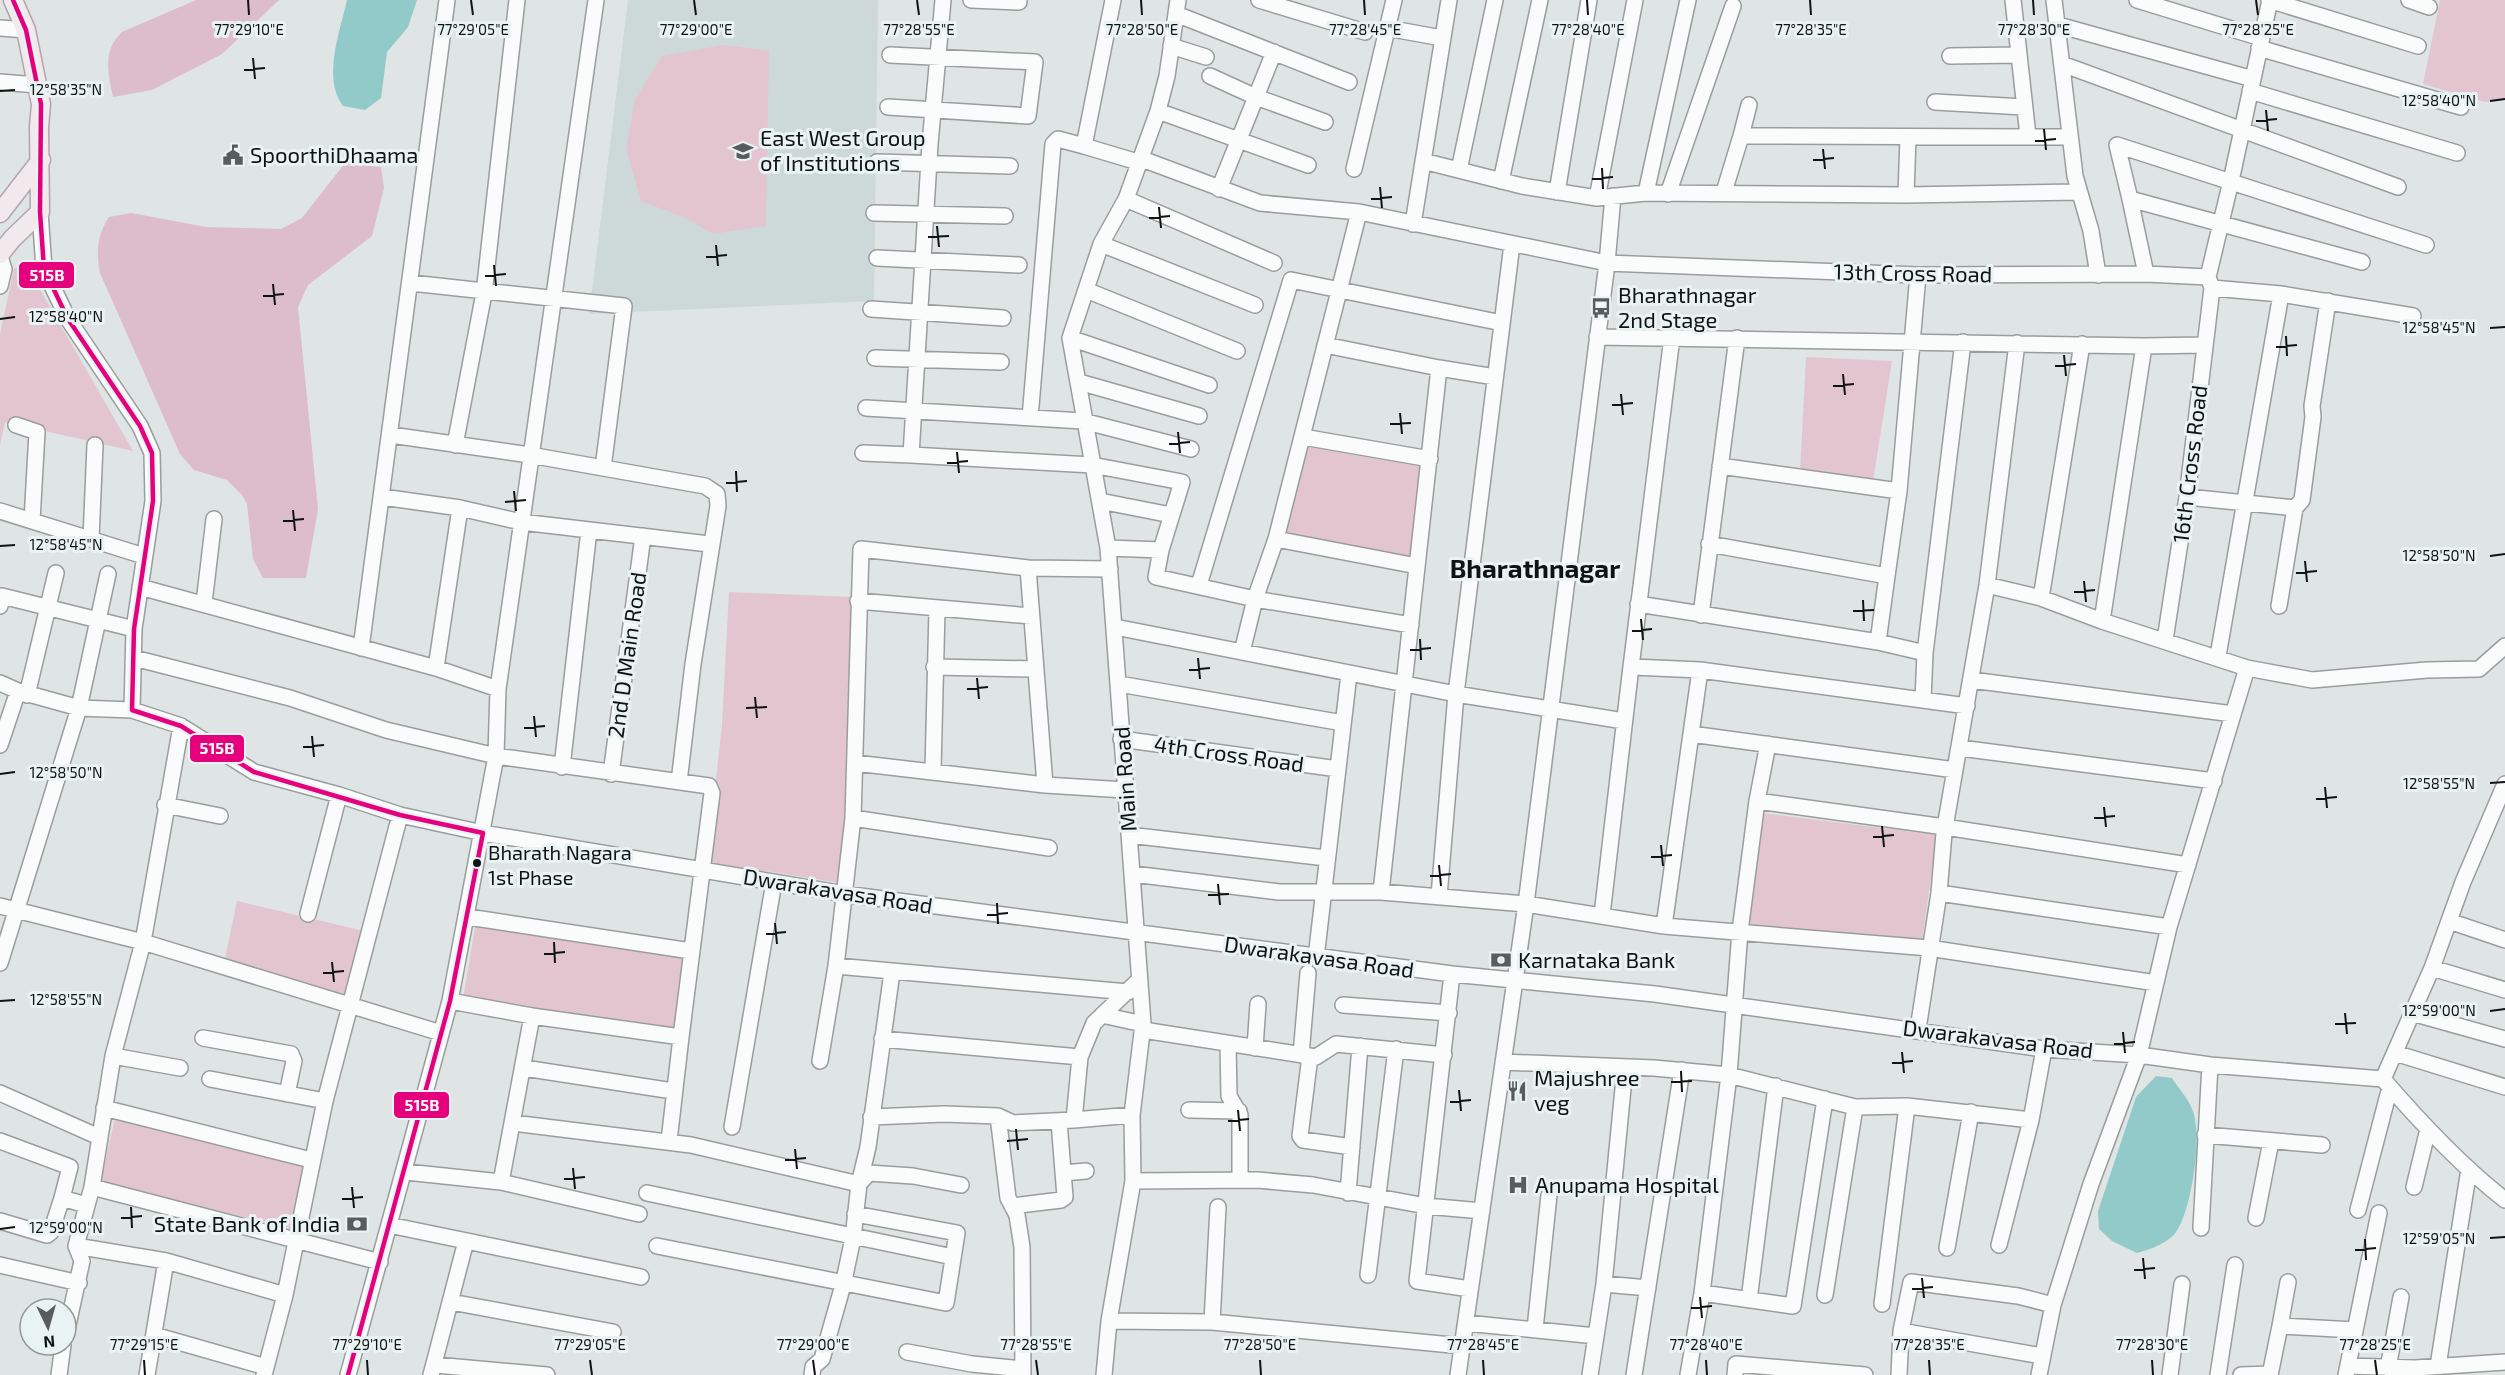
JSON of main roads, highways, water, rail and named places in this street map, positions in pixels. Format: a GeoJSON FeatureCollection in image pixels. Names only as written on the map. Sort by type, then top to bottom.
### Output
{"type":"FeatureCollection","features":[{"type":"Feature","properties":{"kind":"main road"},"geometry":{"type":"LineString","coordinates":[[0,256],[12,239],[40,212],[41,104],[26,30],[13,0]]}},
{"type":"Feature","properties":{"kind":"main road"},"geometry":{"type":"LineString","coordinates":[[0,213],[41,160]]}},
{"type":"Feature","properties":{"kind":"water"},"geometry":{"type":"Polygon","coordinates":[[[347,0],[417,0],[408,27],[387,52],[381,98],[365,110],[343,106],[334,82],[334,54],[347,0]]]}},
{"type":"Feature","properties":{"kind":"water"},"geometry":{"type":"Polygon","coordinates":[[[2156,1076],[2172,1078],[2188,1101],[2195,1120],[2196,1151],[2192,1186],[2179,1227],[2172,1237],[2161,1244],[2137,1253],[2112,1241],[2099,1229],[2098,1211],[2136,1097],[2156,1076]]]}},
{"type":"Feature","properties":{"kind":"place","name":"East West Group of Institutions"},"geometry":{"type":"Point","coordinates":[743,151]}},
{"type":"Feature","properties":{"kind":"place","name":"SpoorthiDhaama"},"geometry":{"type":"Point","coordinates":[233,155]}},
{"type":"Feature","properties":{"kind":"place","name":"Bharathnagar 2nd Stage"},"geometry":{"type":"Point","coordinates":[1601,308]}},
{"type":"Feature","properties":{"kind":"place","name":"Bharath Nagara 1st Phase"},"geometry":{"type":"Point","coordinates":[477,863]}},
{"type":"Feature","properties":{"kind":"place","name":"Karnataka Bank"},"geometry":{"type":"Point","coordinates":[1501,960]}},
{"type":"Feature","properties":{"kind":"place","name":"Majushree veg"},"geometry":{"type":"Point","coordinates":[1517,1091]}},
{"type":"Feature","properties":{"kind":"place","name":"Anupama Hospital"},"geometry":{"type":"Point","coordinates":[1518,1185]}},
{"type":"Feature","properties":{"kind":"place","name":"State Bank of India"},"geometry":{"type":"Point","coordinates":[357,1224]}},
{"type":"Feature","properties":{"kind":"district","name":"Bharathnagar"},"geometry":{"type":"Point","coordinates":[1535,569]}}]}
